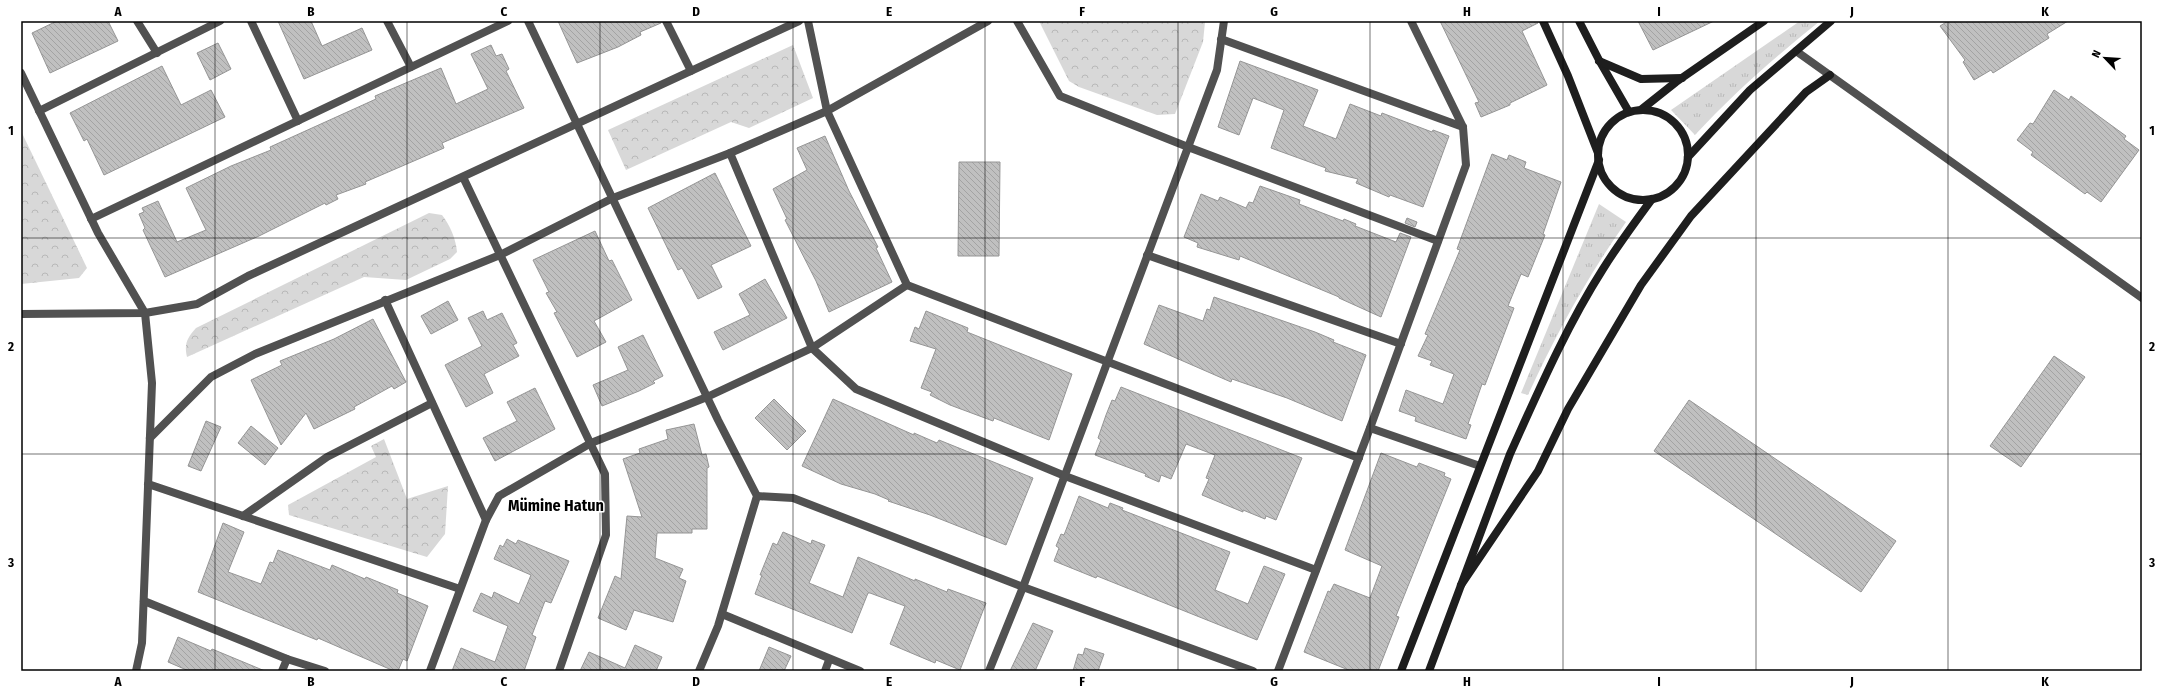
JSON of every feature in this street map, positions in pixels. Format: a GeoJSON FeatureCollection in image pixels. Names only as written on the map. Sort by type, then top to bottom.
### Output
{"type":"FeatureCollection","features":[{"type":"Feature","properties":{"kind":"street"},"geometry":{"type":"LineString","coordinates":[[137,21],[157,53]]}},
{"type":"Feature","properties":{"kind":"street"},"geometry":{"type":"LineString","coordinates":[[39,111],[220,21]]}},
{"type":"Feature","properties":{"kind":"street"},"geometry":{"type":"LineString","coordinates":[[251,21],[298,121]]}},
{"type":"Feature","properties":{"kind":"street"},"geometry":{"type":"LineString","coordinates":[[387,21],[410,67]]}},
{"type":"Feature","properties":{"kind":"street"},"geometry":{"type":"LineString","coordinates":[[91,219],[508,21]]}},
{"type":"Feature","properties":{"kind":"street"},"geometry":{"type":"LineString","coordinates":[[528,21],[707,397],[757,496],[722,614],[699,671]]}},
{"type":"Feature","properties":{"kind":"street"},"geometry":{"type":"LineString","coordinates":[[666,21],[691,71]]}},
{"type":"Feature","properties":{"kind":"street"},"geometry":{"type":"LineString","coordinates":[[21,314],[145,313],[197,304],[248,276],[799,21]]}},
{"type":"Feature","properties":{"kind":"street"},"geometry":{"type":"LineString","coordinates":[[808,21],[827,111],[908,285],[1359,458]]}},
{"type":"Feature","properties":{"kind":"street"},"geometry":{"type":"LineString","coordinates":[[150,438],[211,377],[254,354],[500,255],[613,198],[730,153],[827,111],[988,21]]}},
{"type":"Feature","properties":{"kind":"street"},"geometry":{"type":"LineString","coordinates":[[1016,21],[1060,96],[1188,147],[1438,241]]}},
{"type":"Feature","properties":{"kind":"street"},"geometry":{"type":"LineString","coordinates":[[989,671],[1023,587],[1217,70],[1224,21]]}},
{"type":"Feature","properties":{"kind":"street"},"geometry":{"type":"LineString","coordinates":[[1278,671],[1359,458],[1466,165],[1463,128],[1411,21]]}},
{"type":"Feature","properties":{"kind":"street"},"geometry":{"type":"LineString","coordinates":[[1401,671],[1599,156],[1601,139],[1607,128],[1617,118],[1629,112],[1642,109],[1655,111],[1667,116],[1678,125],[1685,136],[1688,157],[1683,175],[1676,186],[1665,195],[1652,199],[1632,198],[1614,189],[1605,179],[1599,156],[1568,76],[1543,21]]}},
{"type":"Feature","properties":{"kind":"street"},"geometry":{"type":"LineString","coordinates":[[1580,21],[1598,60],[1629,112]]}},
{"type":"Feature","properties":{"kind":"street"},"geometry":{"type":"LineString","coordinates":[[1642,109],[1764,21]]}},
{"type":"Feature","properties":{"kind":"street"},"geometry":{"type":"LineString","coordinates":[[1688,157],[1750,90],[1831,21]]}},
{"type":"Feature","properties":{"kind":"street"},"geometry":{"type":"LineString","coordinates":[[1221,39],[1463,128]]}},
{"type":"Feature","properties":{"kind":"street"},"geometry":{"type":"LineString","coordinates":[[1796,51],[2142,298]]}},
{"type":"Feature","properties":{"kind":"street"},"geometry":{"type":"LineString","coordinates":[[1598,60],[1641,79],[1683,78]]}},
{"type":"Feature","properties":{"kind":"street"},"geometry":{"type":"LineString","coordinates":[[21,73],[91,219],[145,313],[152,383],[142,642],[136,671]]}},
{"type":"Feature","properties":{"kind":"street"},"geometry":{"type":"LineString","coordinates":[[1461,585],[1538,471],[1568,409],[1641,285],[1686,223],[1806,92],[1830,75]]}},
{"type":"Feature","properties":{"kind":"street"},"geometry":{"type":"LineString","coordinates":[[730,153],[812,348],[856,389],[1065,476],[1316,570]]}},
{"type":"Feature","properties":{"kind":"street"},"geometry":{"type":"LineString","coordinates":[[463,177],[605,474],[606,535],[559,671]]}},
{"type":"Feature","properties":{"kind":"street"},"geometry":{"type":"LineString","coordinates":[[1429,671],[1510,454],[1554,362],[1602,270],[1652,199]]}},
{"type":"Feature","properties":{"kind":"street"},"geometry":{"type":"LineString","coordinates":[[1147,256],[1400,344]]}},
{"type":"Feature","properties":{"kind":"street"},"geometry":{"type":"LineString","coordinates":[[430,671],[486,520],[499,496],[591,443],[707,397],[812,348],[908,285]]}},
{"type":"Feature","properties":{"kind":"street"},"geometry":{"type":"LineString","coordinates":[[385,300],[486,520]]}},
{"type":"Feature","properties":{"kind":"street"},"geometry":{"type":"LineString","coordinates":[[242,516],[327,457],[432,403]]}},
{"type":"Feature","properties":{"kind":"street"},"geometry":{"type":"LineString","coordinates":[[1370,428],[1480,466]]}},
{"type":"Feature","properties":{"kind":"street"},"geometry":{"type":"LineString","coordinates":[[148,484],[460,589]]}},
{"type":"Feature","properties":{"kind":"street"},"geometry":{"type":"LineString","coordinates":[[757,496],[793,498],[1023,587],[1253,671]]}},
{"type":"Feature","properties":{"kind":"street"},"geometry":{"type":"LineString","coordinates":[[144,601],[287,658],[325,671]]}},
{"type":"Feature","properties":{"kind":"street"},"geometry":{"type":"LineString","coordinates":[[722,614],[829,660],[860,671]]}},
{"type":"Feature","properties":{"kind":"street"},"geometry":{"type":"LineString","coordinates":[[282,671],[287,658]]}},
{"type":"Feature","properties":{"kind":"street"},"geometry":{"type":"LineString","coordinates":[[825,671],[829,660]]}},
{"type":"Feature","properties":{"kind":"green space"},"geometry":{"type":"Polygon","coordinates":[[[1039,21],[1205,22],[1203,42],[1175,114],[1157,115],[1079,87],[1069,81],[1039,21]]]}},
{"type":"Feature","properties":{"kind":"green space"},"geometry":{"type":"Polygon","coordinates":[[[1800,21],[1820,21],[1755,76],[1695,135],[1671,110],[1800,21]]]}},
{"type":"Feature","properties":{"kind":"green space"},"geometry":{"type":"Polygon","coordinates":[[[793,45],[813,98],[749,128],[731,122],[626,170],[608,130],[793,45]]]}},
{"type":"Feature","properties":{"kind":"green space"},"geometry":{"type":"Polygon","coordinates":[[[21,131],[87,268],[79,278],[21,284],[21,131]]]}},
{"type":"Feature","properties":{"kind":"green space"},"geometry":{"type":"Polygon","coordinates":[[[1599,204],[1626,222],[1598,264],[1573,306],[1528,395],[1521,393],[1599,204]]]}},
{"type":"Feature","properties":{"kind":"green space"},"geometry":{"type":"Polygon","coordinates":[[[429,213],[442,215],[450,228],[454,237],[457,252],[450,259],[406,280],[364,277],[187,357],[187,341],[196,328],[429,213]]]}},
{"type":"Feature","properties":{"kind":"green space"},"geometry":{"type":"Polygon","coordinates":[[[384,439],[407,499],[448,486],[445,534],[427,557],[289,515],[288,505],[376,457],[371,446],[384,439]]]}},
{"type":"Feature","properties":{"kind":"building"},"geometry":{"type":"Polygon","coordinates":[[[57,21],[108,21],[118,41],[50,73],[32,33],[57,21]]]}},
{"type":"Feature","properties":{"kind":"building"},"geometry":{"type":"Polygon","coordinates":[[[278,21],[311,21],[322,46],[362,28],[372,50],[304,79],[278,21]]]}},
{"type":"Feature","properties":{"kind":"building"},"geometry":{"type":"Polygon","coordinates":[[[558,21],[661,21],[661,23],[640,32],[641,35],[618,47],[577,63],[558,21]]]}},
{"type":"Feature","properties":{"kind":"building"},"geometry":{"type":"Polygon","coordinates":[[[1440,21],[1538,21],[1538,23],[1522,31],[1547,85],[1510,103],[1510,105],[1481,117],[1475,103],[1479,102],[1440,21]]]}},
{"type":"Feature","properties":{"kind":"building"},"geometry":{"type":"Polygon","coordinates":[[[1638,21],[1714,21],[1653,50],[1638,21]]]}},
{"type":"Feature","properties":{"kind":"building"},"geometry":{"type":"Polygon","coordinates":[[[1948,21],[2068,21],[2047,34],[2049,38],[1993,73],[1991,70],[1974,80],[1963,62],[1965,60],[1940,26],[1948,21]]]}},
{"type":"Feature","properties":{"kind":"building"},"geometry":{"type":"Polygon","coordinates":[[[218,43],[231,69],[210,80],[197,53],[218,43]]]}},
{"type":"Feature","properties":{"kind":"building"},"geometry":{"type":"Polygon","coordinates":[[[491,45],[496,56],[502,54],[509,69],[506,71],[524,108],[442,143],[444,148],[365,182],[366,184],[336,195],[338,199],[326,205],[325,203],[259,236],[165,277],[143,230],[145,228],[139,214],[144,212],[142,208],[158,201],[177,242],[206,230],[186,188],[231,166],[271,150],[270,147],[376,99],[375,96],[441,68],[456,104],[488,89],[471,54],[491,45]]]}},
{"type":"Feature","properties":{"kind":"building"},"geometry":{"type":"Polygon","coordinates":[[[1240,61],[1318,90],[1303,126],[1336,139],[1350,104],[1381,116],[1382,113],[1432,132],[1433,130],[1449,136],[1423,207],[1390,195],[1389,197],[1356,183],[1358,179],[1325,171],[1326,168],[1271,148],[1284,110],[1253,98],[1239,135],[1218,127],[1240,61]]]}},
{"type":"Feature","properties":{"kind":"building"},"geometry":{"type":"Polygon","coordinates":[[[162,66],[181,105],[211,90],[225,117],[104,175],[87,139],[84,141],[70,113],[162,66]]]}},
{"type":"Feature","properties":{"kind":"building"},"geometry":{"type":"Polygon","coordinates":[[[2054,90],[2069,100],[2071,96],[2126,136],[2124,139],[2139,150],[2101,202],[2087,192],[2085,194],[2031,155],[2033,152],[2017,140],[2030,123],[2033,124],[2054,90]]]}},
{"type":"Feature","properties":{"kind":"building"},"geometry":{"type":"Polygon","coordinates":[[[825,136],[849,191],[878,247],[876,248],[892,282],[829,312],[816,281],[785,220],[787,219],[773,189],[807,170],[797,148],[825,136]]]}},
{"type":"Feature","properties":{"kind":"building"},"geometry":{"type":"Polygon","coordinates":[[[1492,154],[1507,160],[1509,155],[1526,162],[1524,168],[1561,182],[1543,234],[1545,235],[1528,277],[1521,274],[1508,306],[1514,308],[1485,385],[1482,384],[1468,424],[1471,425],[1466,439],[1415,421],[1416,417],[1399,411],[1406,390],[1443,404],[1454,374],[1430,365],[1432,361],[1418,356],[1428,335],[1425,334],[1460,250],[1457,249],[1492,154]]]}},
{"type":"Feature","properties":{"kind":"building"},"geometry":{"type":"Polygon","coordinates":[[[959,162],[1000,162],[999,256],[958,256],[959,162]]]}},
{"type":"Feature","properties":{"kind":"building"},"geometry":{"type":"Polygon","coordinates":[[[715,173],[751,246],[711,265],[722,287],[698,299],[682,268],[678,270],[648,208],[715,173]]]}},
{"type":"Feature","properties":{"kind":"building"},"geometry":{"type":"Polygon","coordinates":[[[1260,186],[1300,200],[1299,204],[1343,221],[1344,219],[1356,224],[1355,226],[1396,242],[1400,233],[1411,237],[1381,317],[1339,297],[1240,256],[1239,260],[1197,247],[1198,243],[1184,237],[1201,194],[1218,201],[1220,197],[1246,208],[1249,202],[1253,203],[1260,186]]]}},
{"type":"Feature","properties":{"kind":"building"},"geometry":{"type":"Polygon","coordinates":[[[1407,218],[1417,222],[1415,227],[1405,223],[1407,218]]]}},
{"type":"Feature","properties":{"kind":"building"},"geometry":{"type":"Polygon","coordinates":[[[595,231],[609,261],[612,260],[632,300],[594,321],[606,342],[577,357],[554,313],[557,312],[546,293],[549,292],[533,260],[595,231]]]}},
{"type":"Feature","properties":{"kind":"building"},"geometry":{"type":"Polygon","coordinates":[[[765,279],[787,318],[723,350],[714,332],[750,315],[739,294],[765,279]]]}},
{"type":"Feature","properties":{"kind":"building"},"geometry":{"type":"Polygon","coordinates":[[[1214,297],[1315,332],[1334,340],[1333,342],[1366,355],[1342,421],[1287,398],[1232,379],[1231,382],[1144,344],[1159,305],[1203,321],[1207,309],[1210,310],[1214,297]]]}},
{"type":"Feature","properties":{"kind":"building"},"geometry":{"type":"Polygon","coordinates":[[[448,301],[458,320],[431,334],[421,316],[448,301]]]}},
{"type":"Feature","properties":{"kind":"building"},"geometry":{"type":"Polygon","coordinates":[[[483,311],[487,320],[502,313],[517,343],[513,345],[519,356],[484,374],[493,393],[466,407],[445,365],[482,346],[468,318],[483,311]]]}},
{"type":"Feature","properties":{"kind":"building"},"geometry":{"type":"Polygon","coordinates":[[[926,311],[968,328],[967,332],[1072,374],[1049,440],[994,418],[993,421],[950,405],[930,395],[932,392],[921,388],[936,349],[910,341],[915,327],[919,329],[926,311]]]}},
{"type":"Feature","properties":{"kind":"building"},"geometry":{"type":"Polygon","coordinates":[[[373,319],[406,382],[394,389],[392,386],[354,407],[355,409],[314,429],[306,413],[281,445],[251,380],[282,365],[280,361],[334,339],[373,319]]]}},
{"type":"Feature","properties":{"kind":"building"},"geometry":{"type":"Polygon","coordinates":[[[643,335],[663,376],[653,381],[655,383],[639,391],[602,406],[593,385],[628,370],[618,347],[643,335]]]}},
{"type":"Feature","properties":{"kind":"building"},"geometry":{"type":"Polygon","coordinates":[[[2054,356],[2085,377],[2021,467],[1990,446],[2054,356]]]}},
{"type":"Feature","properties":{"kind":"building"},"geometry":{"type":"Polygon","coordinates":[[[1121,387],[1302,458],[1276,520],[1266,516],[1265,519],[1243,510],[1243,512],[1202,495],[1209,479],[1206,478],[1215,455],[1186,444],[1171,479],[1161,475],[1159,482],[1145,476],[1146,474],[1095,455],[1101,440],[1098,438],[1106,415],[1112,400],[1115,401],[1121,387]]]}},
{"type":"Feature","properties":{"kind":"building"},"geometry":{"type":"Polygon","coordinates":[[[535,388],[555,429],[495,461],[483,438],[517,421],[507,402],[535,388]]]}},
{"type":"Feature","properties":{"kind":"building"},"geometry":{"type":"Polygon","coordinates":[[[774,399],[806,431],[787,450],[755,418],[774,399]]]}},
{"type":"Feature","properties":{"kind":"building"},"geometry":{"type":"Polygon","coordinates":[[[833,399],[914,435],[914,433],[937,443],[939,440],[1033,478],[1006,545],[930,515],[888,501],[889,500],[875,494],[841,484],[802,466],[833,399]]]}},
{"type":"Feature","properties":{"kind":"building"},"geometry":{"type":"Polygon","coordinates":[[[1689,400],[1896,541],[1861,592],[1654,451],[1689,400]]]}},
{"type":"Feature","properties":{"kind":"building"},"geometry":{"type":"Polygon","coordinates":[[[206,421],[221,427],[201,471],[188,466],[206,421]]]}},
{"type":"Feature","properties":{"kind":"building"},"geometry":{"type":"Polygon","coordinates":[[[694,424],[702,455],[706,454],[709,467],[707,468],[707,529],[692,529],[692,533],[657,533],[655,558],[683,569],[679,578],[686,581],[673,622],[634,610],[626,630],[598,618],[615,576],[621,579],[627,516],[642,517],[623,459],[640,453],[639,449],[668,439],[666,430],[694,424]]]}},
{"type":"Feature","properties":{"kind":"building"},"geometry":{"type":"Polygon","coordinates":[[[251,426],[278,448],[265,465],[238,443],[251,426]]]}},
{"type":"Feature","properties":{"kind":"building"},"geometry":{"type":"Polygon","coordinates":[[[1381,453],[1417,467],[1419,463],[1445,473],[1444,476],[1451,479],[1396,616],[1399,617],[1378,671],[1351,671],[1304,652],[1328,591],[1330,592],[1334,584],[1370,598],[1382,566],[1345,550],[1381,453]]]}},
{"type":"Feature","properties":{"kind":"building"},"geometry":{"type":"Polygon","coordinates":[[[1079,496],[1108,508],[1110,503],[1123,508],[1122,510],[1230,552],[1215,590],[1248,604],[1264,566],[1285,574],[1257,640],[1097,576],[1096,578],[1054,561],[1059,548],[1056,546],[1061,534],[1064,535],[1079,496]]]}},
{"type":"Feature","properties":{"kind":"building"},"geometry":{"type":"Polygon","coordinates":[[[223,523],[244,532],[228,572],[261,584],[270,562],[273,563],[278,550],[330,570],[332,565],[365,579],[366,577],[398,590],[397,593],[428,606],[407,661],[403,659],[398,671],[394,671],[318,638],[317,640],[198,592],[223,523]]]}},
{"type":"Feature","properties":{"kind":"building"},"geometry":{"type":"Polygon","coordinates":[[[783,532],[811,544],[812,540],[825,545],[809,583],[843,597],[858,557],[915,581],[915,579],[947,592],[948,589],[986,603],[960,670],[936,660],[935,663],[890,644],[905,606],[870,593],[868,593],[852,633],[755,594],[762,575],[760,575],[773,543],[777,545],[783,532]]]}},
{"type":"Feature","properties":{"kind":"building"},"geometry":{"type":"Polygon","coordinates":[[[507,539],[516,544],[518,540],[569,561],[551,603],[545,601],[532,635],[536,637],[524,671],[452,671],[461,648],[495,662],[508,626],[473,611],[481,593],[492,598],[494,592],[519,604],[531,575],[494,559],[500,545],[503,547],[507,539]]]}},
{"type":"Feature","properties":{"kind":"building"},"geometry":{"type":"Polygon","coordinates":[[[1033,623],[1053,631],[1035,671],[1010,671],[1033,623]]]}},
{"type":"Feature","properties":{"kind":"building"},"geometry":{"type":"Polygon","coordinates":[[[178,637],[265,671],[189,671],[168,662],[178,637]]]}},
{"type":"Feature","properties":{"kind":"building"},"geometry":{"type":"Polygon","coordinates":[[[635,645],[662,657],[656,671],[580,671],[589,652],[625,668],[635,645]]]}},
{"type":"Feature","properties":{"kind":"building"},"geometry":{"type":"Polygon","coordinates":[[[769,647],[791,656],[784,671],[759,671],[769,647]]]}},
{"type":"Feature","properties":{"kind":"building"},"geometry":{"type":"Polygon","coordinates":[[[1085,648],[1104,654],[1098,671],[1073,671],[1078,654],[1083,655],[1085,648]]]}},
{"type":"Feature","properties":{"kind":"district","name":"Mümine Hatun"},"geometry":{"type":"Point","coordinates":[556,505]}}]}
